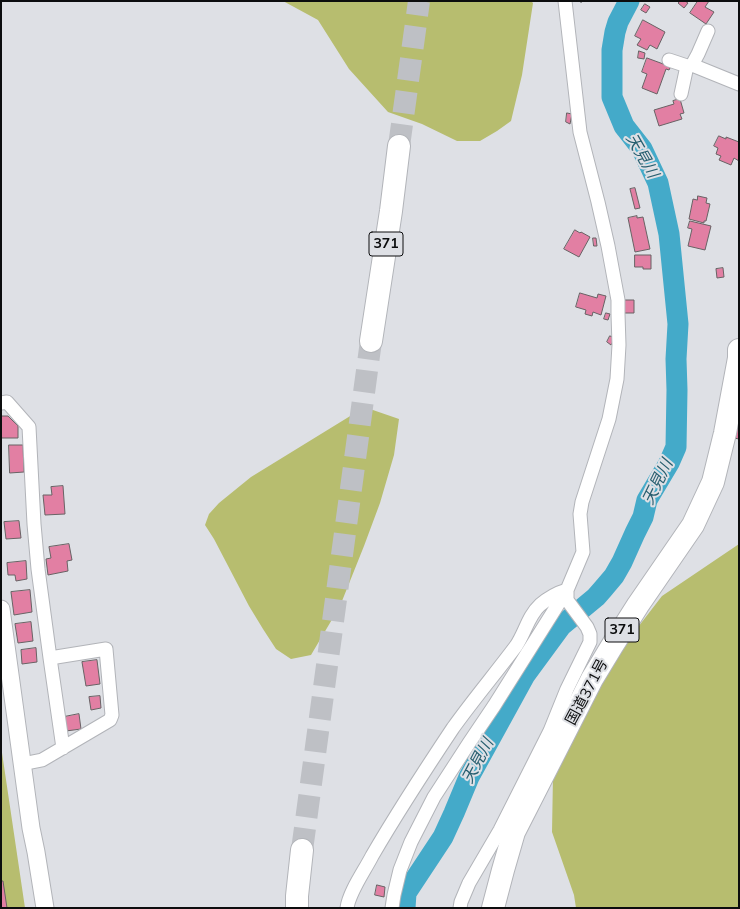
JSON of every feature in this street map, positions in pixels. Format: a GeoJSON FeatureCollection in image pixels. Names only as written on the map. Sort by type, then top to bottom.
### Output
{"type":"FeatureCollection","features":[{"type":"Feature","properties":{"kind":"highway","name":"371"},"geometry":{"type":"LineString","coordinates":[[371,341],[391,211],[398,146]]}},
{"type":"Feature","properties":{"kind":"highway","name":"国道371号"},"geometry":{"type":"LineString","coordinates":[[493,908],[502,870],[514,832],[592,679],[612,646],[693,525],[713,482],[726,433],[739,358],[739,350]]}},
{"type":"Feature","properties":{"kind":"highway"},"geometry":{"type":"LineString","coordinates":[[297,908],[302,850]]}},
{"type":"Feature","properties":{"kind":"street"},"geometry":{"type":"LineString","coordinates":[[392,908],[400,870],[411,842],[434,797],[567,595],[583,552],[580,514],[582,502],[609,419],[617,379],[619,345],[618,300],[608,246],[580,132],[565,1]]}},
{"type":"Feature","properties":{"kind":"street"},"geometry":{"type":"LineString","coordinates":[[681,94],[690,66],[698,54],[708,31]]}},
{"type":"Feature","properties":{"kind":"street"},"geometry":{"type":"LineString","coordinates":[[669,60],[717,74],[739,84]]}},
{"type":"Feature","properties":{"kind":"street"},"geometry":{"type":"LineString","coordinates":[[1,403],[6,402],[29,427],[38,569],[63,748]]}},
{"type":"Feature","properties":{"kind":"street"},"geometry":{"type":"LineString","coordinates":[[348,908],[354,888],[401,807],[453,728],[516,645],[535,611],[546,600],[557,593],[567,595],[587,627],[590,634],[590,642],[567,689],[546,738],[500,830],[469,883],[460,908]]}},
{"type":"Feature","properties":{"kind":"street"},"geometry":{"type":"LineString","coordinates":[[1,609],[31,828],[45,908]]}},
{"type":"Feature","properties":{"kind":"street"},"geometry":{"type":"LineString","coordinates":[[22,764],[42,760],[110,720],[112,715],[106,649],[50,658]]}},
{"type":"Feature","properties":{"kind":"green space"},"geometry":{"type":"Polygon","coordinates":[[[283,1],[531,1],[533,3],[522,75],[511,121],[480,141],[457,141],[422,124],[388,112],[349,69],[318,20],[283,1]]]}},
{"type":"Feature","properties":{"kind":"green space"},"geometry":{"type":"Polygon","coordinates":[[[370,409],[399,419],[394,455],[380,503],[340,606],[311,655],[291,659],[276,649],[263,629],[205,525],[209,514],[219,503],[251,477],[360,410],[370,409]]]}},
{"type":"Feature","properties":{"kind":"green space"},"geometry":{"type":"Polygon","coordinates":[[[739,544],[739,908],[576,908],[574,895],[552,832],[553,776],[582,711],[618,653],[662,596],[739,544]]]}},
{"type":"Feature","properties":{"kind":"green space"},"geometry":{"type":"Polygon","coordinates":[[[1,746],[25,908],[1,908],[1,746]]]}},
{"type":"Feature","properties":{"kind":"building"},"geometry":{"type":"Polygon","coordinates":[[[677,1],[685,1],[688,3],[684,8],[677,1]]]}},
{"type":"Feature","properties":{"kind":"building"},"geometry":{"type":"Polygon","coordinates":[[[698,1],[709,1],[705,7],[714,12],[706,24],[690,13],[698,1]]]}},
{"type":"Feature","properties":{"kind":"building"},"geometry":{"type":"Polygon","coordinates":[[[645,4],[650,7],[646,13],[641,10],[645,4]]]}},
{"type":"Feature","properties":{"kind":"building"},"geometry":{"type":"Polygon","coordinates":[[[643,20],[665,32],[657,49],[650,45],[647,50],[637,45],[641,39],[635,36],[643,20]]]}},
{"type":"Feature","properties":{"kind":"building"},"geometry":{"type":"Polygon","coordinates":[[[639,51],[645,53],[644,59],[638,58],[639,51]]]}},
{"type":"Feature","properties":{"kind":"building"},"geometry":{"type":"Polygon","coordinates":[[[647,58],[666,65],[672,64],[669,70],[666,69],[657,94],[642,88],[647,74],[642,72],[647,58]]]}},
{"type":"Feature","properties":{"kind":"building"},"geometry":{"type":"Polygon","coordinates":[[[680,99],[684,113],[680,114],[682,119],[659,126],[654,110],[674,104],[673,101],[680,99]]]}},
{"type":"Feature","properties":{"kind":"building"},"geometry":{"type":"Polygon","coordinates":[[[567,113],[572,114],[570,124],[566,122],[567,113]]]}},
{"type":"Feature","properties":{"kind":"building"},"geometry":{"type":"Polygon","coordinates":[[[719,136],[739,142],[739,161],[734,158],[731,165],[719,160],[721,156],[716,154],[718,148],[714,146],[719,136]]]}},
{"type":"Feature","properties":{"kind":"building"},"geometry":{"type":"Polygon","coordinates":[[[635,188],[640,208],[635,209],[630,189],[635,188]]]}},
{"type":"Feature","properties":{"kind":"building"},"geometry":{"type":"Polygon","coordinates":[[[698,196],[707,198],[706,203],[710,204],[706,221],[704,221],[704,223],[689,219],[693,199],[697,200],[698,196]]]}},
{"type":"Feature","properties":{"kind":"building"},"geometry":{"type":"Polygon","coordinates":[[[637,216],[637,218],[643,217],[650,249],[635,252],[628,218],[637,216]]]}},
{"type":"Feature","properties":{"kind":"building"},"geometry":{"type":"Polygon","coordinates":[[[690,221],[711,226],[705,250],[688,246],[692,229],[688,228],[690,221]]]}},
{"type":"Feature","properties":{"kind":"building"},"geometry":{"type":"Polygon","coordinates":[[[575,230],[590,237],[579,257],[564,249],[575,230]]]}},
{"type":"Feature","properties":{"kind":"building"},"geometry":{"type":"Polygon","coordinates":[[[593,238],[596,238],[597,246],[594,246],[593,238]]]}},
{"type":"Feature","properties":{"kind":"building"},"geometry":{"type":"Polygon","coordinates":[[[635,255],[651,255],[651,269],[635,267],[635,255]]]}},
{"type":"Feature","properties":{"kind":"building"},"geometry":{"type":"Polygon","coordinates":[[[723,268],[724,277],[717,278],[716,269],[723,268]]]}},
{"type":"Feature","properties":{"kind":"building"},"geometry":{"type":"Polygon","coordinates":[[[580,293],[597,298],[598,294],[606,296],[601,315],[593,312],[592,316],[585,314],[586,310],[576,307],[580,293]]]}},
{"type":"Feature","properties":{"kind":"building"},"geometry":{"type":"Polygon","coordinates":[[[624,300],[634,300],[634,313],[624,313],[624,300]]]}},
{"type":"Feature","properties":{"kind":"building"},"geometry":{"type":"Polygon","coordinates":[[[606,313],[610,314],[608,320],[604,319],[606,313]]]}},
{"type":"Feature","properties":{"kind":"building"},"geometry":{"type":"Polygon","coordinates":[[[610,336],[615,338],[611,345],[607,342],[610,336]]]}},
{"type":"Feature","properties":{"kind":"building"},"geometry":{"type":"Polygon","coordinates":[[[1,416],[8,416],[18,426],[18,438],[2,438],[1,416]]]}},
{"type":"Feature","properties":{"kind":"building"},"geometry":{"type":"Polygon","coordinates":[[[739,424],[739,439],[734,438],[739,424]]]}},
{"type":"Feature","properties":{"kind":"building"},"geometry":{"type":"Polygon","coordinates":[[[9,445],[23,445],[24,472],[10,473],[9,445]]]}},
{"type":"Feature","properties":{"kind":"building"},"geometry":{"type":"Polygon","coordinates":[[[63,486],[65,514],[45,515],[43,495],[52,495],[51,487],[63,486]]]}},
{"type":"Feature","properties":{"kind":"building"},"geometry":{"type":"Polygon","coordinates":[[[19,521],[21,538],[6,539],[4,522],[19,521]]]}},
{"type":"Feature","properties":{"kind":"building"},"geometry":{"type":"Polygon","coordinates":[[[69,544],[72,560],[67,561],[68,571],[48,575],[46,559],[51,558],[49,547],[69,544]]]}},
{"type":"Feature","properties":{"kind":"building"},"geometry":{"type":"Polygon","coordinates":[[[26,561],[27,579],[16,581],[15,575],[8,575],[7,563],[26,561]]]}},
{"type":"Feature","properties":{"kind":"building"},"geometry":{"type":"Polygon","coordinates":[[[30,590],[32,612],[14,615],[11,592],[30,590]]]}},
{"type":"Feature","properties":{"kind":"building"},"geometry":{"type":"Polygon","coordinates":[[[31,622],[33,641],[18,643],[15,624],[31,622]]]}},
{"type":"Feature","properties":{"kind":"building"},"geometry":{"type":"Polygon","coordinates":[[[36,648],[37,662],[22,664],[21,650],[36,648]]]}},
{"type":"Feature","properties":{"kind":"building"},"geometry":{"type":"Polygon","coordinates":[[[97,660],[100,684],[86,686],[82,662],[97,660]]]}},
{"type":"Feature","properties":{"kind":"building"},"geometry":{"type":"Polygon","coordinates":[[[100,696],[101,708],[91,710],[89,697],[100,696]]]}},
{"type":"Feature","properties":{"kind":"building"},"geometry":{"type":"Polygon","coordinates":[[[79,714],[81,729],[66,731],[64,717],[79,714]]]}},
{"type":"Feature","properties":{"kind":"building"},"geometry":{"type":"Polygon","coordinates":[[[1,881],[3,881],[7,908],[1,908],[1,881]]]}},
{"type":"Feature","properties":{"kind":"building"},"geometry":{"type":"Polygon","coordinates":[[[377,885],[385,887],[384,897],[375,895],[377,885]]]}},
{"type":"Feature","properties":{"kind":"waterway","name":"天見川"},"geometry":{"type":"LineString","coordinates":[[405,908],[406,893],[443,837],[469,777],[525,675],[561,626],[596,597],[614,576],[643,517],[647,500],[669,463],[676,447],[676,359],[678,324],[669,234],[658,183],[642,149],[624,126],[612,97],[612,50],[615,32],[618,22],[629,1]]}},
{"type":"Feature","properties":{"kind":"tunnel"},"geometry":{"type":"LineString","coordinates":[[399,146],[419,1]]}},
{"type":"Feature","properties":{"kind":"tunnel"},"geometry":{"type":"LineString","coordinates":[[302,850],[371,341]]}}]}
